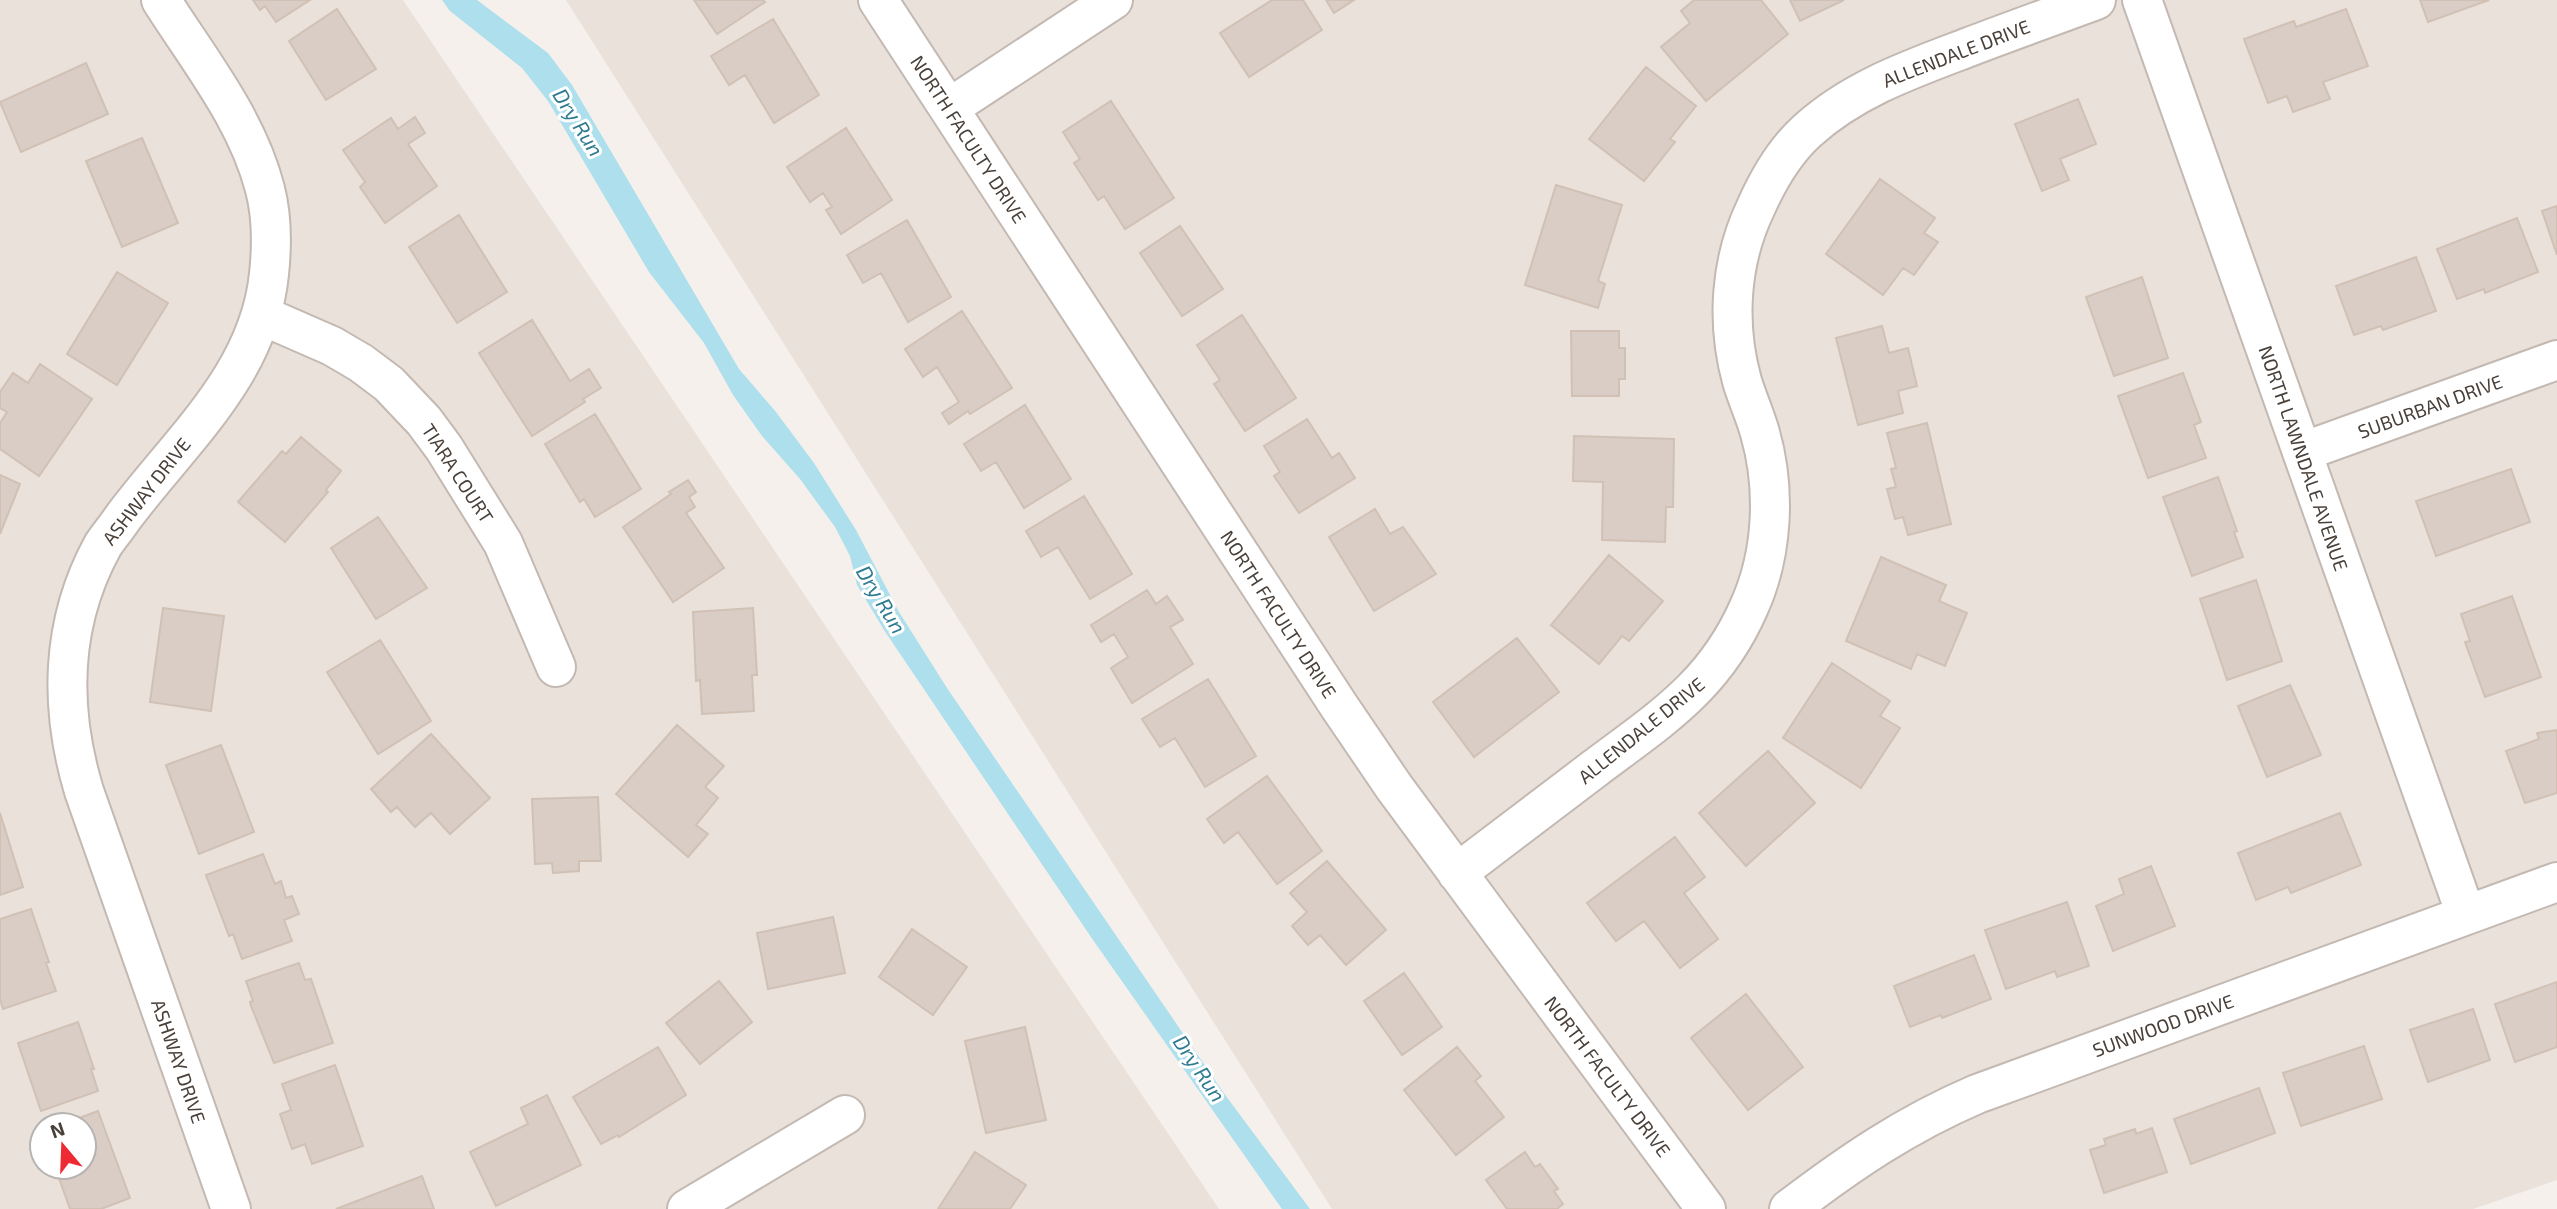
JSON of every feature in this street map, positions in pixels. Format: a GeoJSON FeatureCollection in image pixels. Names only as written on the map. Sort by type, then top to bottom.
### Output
{"type":"FeatureCollection","features":[{"type":"Feature","properties":{"kind":"street","name":"ASHWAY DRIVE"},"geometry":{"type":"LineString","coordinates":[[161,0],[237,119],[256,158],[266,191],[270,226],[270,272],[252,344],[233,379],[132,504],[102,548],[87,580],[76,614],[66,685],[68,721],[73,756],[84,791],[231,1209]]}},
{"type":"Feature","properties":{"kind":"street","name":"NORTH FACULTY DRIVE"},"geometry":{"type":"LineString","coordinates":[[878,0],[1394,787],[1706,1209]]}},
{"type":"Feature","properties":{"kind":"street"},"geometry":{"type":"LineString","coordinates":[[949,108],[1113,0]]}},
{"type":"Feature","properties":{"kind":"street","name":"ALLENDALE DRIVE"},"geometry":{"type":"LineString","coordinates":[[1457,873],[1691,694],[1720,660],[1750,605],[1761,573],[1768,537],[1770,503],[1764,451],[1742,382],[1734,345],[1732,309],[1738,255],[1748,221],[1773,173],[1806,132],[1865,90],[1896,74],[2096,0]]}},
{"type":"Feature","properties":{"kind":"street","name":"NORTH LAWNDALE AVENUE"},"geometry":{"type":"LineString","coordinates":[[2142,0],[2466,915]]}},
{"type":"Feature","properties":{"kind":"street","name":"TIARA COURT"},"geometry":{"type":"LineString","coordinates":[[261,315],[332,346],[362,363],[395,390],[424,421],[444,448],[503,543],[556,667]]}},
{"type":"Feature","properties":{"kind":"street","name":"SUBURBAN DRIVE"},"geometry":{"type":"LineString","coordinates":[[2302,452],[2557,360]]}},
{"type":"Feature","properties":{"kind":"street","name":"SUNWOOD DRIVE"},"geometry":{"type":"LineString","coordinates":[[1789,1209],[1878,1144],[1967,1098],[2557,882]]}},
{"type":"Feature","properties":{"kind":"street"},"geometry":{"type":"LineString","coordinates":[[687,1209],[845,1115]]}},
{"type":"Feature","properties":{"kind":"shaded area"},"geometry":{"type":"Polygon","coordinates":[[[0,0],[403,0],[1219,1209],[0,1209],[0,0]]]}},
{"type":"Feature","properties":{"kind":"shaded area"},"geometry":{"type":"Polygon","coordinates":[[[566,0],[2557,0],[2557,1180],[2473,1209],[1332,1209],[566,0]]]}},
{"type":"Feature","properties":{"kind":"water","name":"Dry Run"},"geometry":{"type":"Polygon","coordinates":[[[442,0],[477,0],[548,53],[572,85],[739,369],[776,412],[814,463],[856,530],[899,612],[947,688],[1223,1092],[1310,1209],[1282,1209],[1093,940],[884,630],[857,585],[850,556],[835,527],[800,479],[762,436],[733,395],[704,343],[649,272],[548,101],[522,68],[450,11],[442,0]]]}},
{"type":"Feature","properties":{"kind":"building"},"geometry":{"type":"Polygon","coordinates":[[[253,0],[310,0],[276,22],[265,6],[260,10],[253,0]]]}},
{"type":"Feature","properties":{"kind":"building"},"geometry":{"type":"Polygon","coordinates":[[[694,0],[763,0],[765,2],[717,34],[694,0]]]}},
{"type":"Feature","properties":{"kind":"building"},"geometry":{"type":"Polygon","coordinates":[[[1272,0],[1303,0],[1322,30],[1249,77],[1220,33],[1272,0]]]}},
{"type":"Feature","properties":{"kind":"building"},"geometry":{"type":"Polygon","coordinates":[[[1326,0],[1354,0],[1334,13],[1326,0]]]}},
{"type":"Feature","properties":{"kind":"building"},"geometry":{"type":"Polygon","coordinates":[[[1694,0],[1761,0],[1788,34],[1706,101],[1661,47],[1690,23],[1681,11],[1694,0]]]}},
{"type":"Feature","properties":{"kind":"building"},"geometry":{"type":"Polygon","coordinates":[[[1790,0],[1844,0],[1800,21],[1790,0]]]}},
{"type":"Feature","properties":{"kind":"building"},"geometry":{"type":"Polygon","coordinates":[[[2420,0],[2489,0],[2428,22],[2420,0]]]}},
{"type":"Feature","properties":{"kind":"building"},"geometry":{"type":"Polygon","coordinates":[[[337,9],[376,69],[326,100],[289,41],[337,9]]]}},
{"type":"Feature","properties":{"kind":"building"},"geometry":{"type":"Polygon","coordinates":[[[2346,9],[2368,66],[2323,82],[2330,99],[2293,112],[2287,96],[2268,103],[2244,39],[2294,21],[2296,27],[2346,9]]]}},
{"type":"Feature","properties":{"kind":"building"},"geometry":{"type":"Polygon","coordinates":[[[773,19],[819,95],[774,123],[745,75],[729,85],[711,56],[773,19]]]}},
{"type":"Feature","properties":{"kind":"building"},"geometry":{"type":"Polygon","coordinates":[[[86,63],[108,114],[21,152],[0,102],[86,63]]]}},
{"type":"Feature","properties":{"kind":"building"},"geometry":{"type":"Polygon","coordinates":[[[1646,67],[1696,106],[1670,139],[1675,142],[1644,181],[1589,139],[1646,67]]]}},
{"type":"Feature","properties":{"kind":"building"},"geometry":{"type":"Polygon","coordinates":[[[2078,99],[2096,144],[2060,159],[2069,180],[2042,191],[2015,124],[2078,99]]]}},
{"type":"Feature","properties":{"kind":"building"},"geometry":{"type":"Polygon","coordinates":[[[1111,101],[1174,198],[1125,229],[1104,196],[1098,200],[1074,163],[1080,159],[1063,132],[1111,101]]]}},
{"type":"Feature","properties":{"kind":"building"},"geometry":{"type":"Polygon","coordinates":[[[415,117],[425,133],[408,144],[437,186],[385,223],[360,187],[365,182],[343,150],[391,118],[398,129],[415,117]]]}},
{"type":"Feature","properties":{"kind":"building"},"geometry":{"type":"Polygon","coordinates":[[[846,128],[892,200],[841,234],[826,210],[832,207],[823,193],[810,202],[787,167],[846,128]]]}},
{"type":"Feature","properties":{"kind":"building"},"geometry":{"type":"Polygon","coordinates":[[[142,138],[178,223],[122,247],[86,161],[142,138]]]}},
{"type":"Feature","properties":{"kind":"building"},"geometry":{"type":"Polygon","coordinates":[[[1880,179],[1935,218],[1924,233],[1938,242],[1914,275],[1903,268],[1883,295],[1826,254],[1880,179]]]}},
{"type":"Feature","properties":{"kind":"building"},"geometry":{"type":"Polygon","coordinates":[[[1556,185],[1622,205],[1598,281],[1605,284],[1598,308],[1525,285],[1556,185]]]}},
{"type":"Feature","properties":{"kind":"building"},"geometry":{"type":"Polygon","coordinates":[[[2557,206],[2557,255],[2542,211],[2557,206]]]}},
{"type":"Feature","properties":{"kind":"building"},"geometry":{"type":"Polygon","coordinates":[[[459,215],[507,292],[457,323],[409,247],[459,215]]]}},
{"type":"Feature","properties":{"kind":"building"},"geometry":{"type":"Polygon","coordinates":[[[2517,218],[2538,272],[2485,293],[2484,289],[2457,299],[2437,249],[2517,218]]]}},
{"type":"Feature","properties":{"kind":"building"},"geometry":{"type":"Polygon","coordinates":[[[907,220],[951,297],[908,322],[881,273],[863,283],[847,255],[907,220]]]}},
{"type":"Feature","properties":{"kind":"building"},"geometry":{"type":"Polygon","coordinates":[[[1180,226],[1223,289],[1182,316],[1140,253],[1180,226]]]}},
{"type":"Feature","properties":{"kind":"building"},"geometry":{"type":"Polygon","coordinates":[[[2416,257],[2436,311],[2383,330],[2381,326],[2354,335],[2336,286],[2416,257]]]}},
{"type":"Feature","properties":{"kind":"building"},"geometry":{"type":"Polygon","coordinates":[[[117,272],[168,303],[117,385],[67,354],[117,272]]]}},
{"type":"Feature","properties":{"kind":"building"},"geometry":{"type":"Polygon","coordinates":[[[2142,277],[2168,358],[2114,376],[2086,297],[2142,277]]]}},
{"type":"Feature","properties":{"kind":"building"},"geometry":{"type":"Polygon","coordinates":[[[962,311],[1012,388],[949,424],[942,413],[959,402],[937,367],[923,377],[905,349],[962,311]]]}},
{"type":"Feature","properties":{"kind":"building"},"geometry":{"type":"Polygon","coordinates":[[[1242,315],[1296,398],[1245,431],[1214,384],[1220,380],[1197,345],[1242,315]]]}},
{"type":"Feature","properties":{"kind":"building"},"geometry":{"type":"Polygon","coordinates":[[[532,320],[570,381],[589,369],[601,388],[583,399],[585,402],[532,436],[479,353],[532,320]]]}},
{"type":"Feature","properties":{"kind":"building"},"geometry":{"type":"Polygon","coordinates":[[[1882,326],[1889,353],[1908,348],[1917,386],[1898,391],[1903,413],[1858,425],[1836,338],[1882,326]]]}},
{"type":"Feature","properties":{"kind":"building"},"geometry":{"type":"Polygon","coordinates":[[[1571,331],[1619,331],[1619,348],[1625,348],[1625,379],[1619,379],[1619,396],[1572,396],[1571,331]]]}},
{"type":"Feature","properties":{"kind":"building"},"geometry":{"type":"Polygon","coordinates":[[[40,364],[92,399],[39,476],[0,449],[0,423],[7,412],[0,408],[0,392],[13,373],[28,383],[40,364]]]}},
{"type":"Feature","properties":{"kind":"building"},"geometry":{"type":"Polygon","coordinates":[[[2183,373],[2201,422],[2194,425],[2206,458],[2148,478],[2118,396],[2183,373]]]}},
{"type":"Feature","properties":{"kind":"building"},"geometry":{"type":"Polygon","coordinates":[[[1025,405],[1071,479],[1024,508],[996,462],[981,471],[964,444],[1025,405]]]}},
{"type":"Feature","properties":{"kind":"building"},"geometry":{"type":"Polygon","coordinates":[[[595,414],[641,489],[595,517],[584,499],[580,502],[545,444],[595,414]]]}},
{"type":"Feature","properties":{"kind":"building"},"geometry":{"type":"Polygon","coordinates":[[[1307,419],[1332,458],[1339,453],[1355,478],[1299,513],[1274,476],[1280,472],[1264,446],[1307,419]]]}},
{"type":"Feature","properties":{"kind":"building"},"geometry":{"type":"Polygon","coordinates":[[[1927,423],[1951,524],[1908,535],[1903,517],[1895,519],[1887,489],[1896,487],[1891,469],[1896,468],[1887,433],[1927,423]]]}},
{"type":"Feature","properties":{"kind":"building"},"geometry":{"type":"Polygon","coordinates":[[[1574,436],[1674,439],[1673,507],[1666,507],[1665,542],[1602,540],[1603,482],[1573,481],[1574,436]]]}},
{"type":"Feature","properties":{"kind":"building"},"geometry":{"type":"Polygon","coordinates":[[[301,437],[341,471],[326,490],[328,492],[285,542],[238,502],[282,451],[286,454],[301,437]]]}},
{"type":"Feature","properties":{"kind":"building"},"geometry":{"type":"Polygon","coordinates":[[[2511,469],[2530,522],[2436,556],[2416,501],[2511,469]]]}},
{"type":"Feature","properties":{"kind":"building"},"geometry":{"type":"Polygon","coordinates":[[[0,475],[20,484],[0,534],[0,475]]]}},
{"type":"Feature","properties":{"kind":"building"},"geometry":{"type":"Polygon","coordinates":[[[2218,477],[2243,557],[2192,576],[2163,497],[2218,477]]]}},
{"type":"Feature","properties":{"kind":"building"},"geometry":{"type":"Polygon","coordinates":[[[688,480],[696,492],[689,497],[695,507],[686,513],[724,568],[673,602],[623,527],[688,480]]]}},
{"type":"Feature","properties":{"kind":"building"},"geometry":{"type":"Polygon","coordinates":[[[1084,496],[1132,574],[1090,599],[1058,547],[1041,557],[1026,531],[1084,496]]]}},
{"type":"Feature","properties":{"kind":"building"},"geometry":{"type":"Polygon","coordinates":[[[1375,509],[1390,534],[1403,527],[1436,574],[1374,611],[1329,537],[1375,509]]]}},
{"type":"Feature","properties":{"kind":"building"},"geometry":{"type":"Polygon","coordinates":[[[378,517],[427,588],[376,619],[331,548],[378,517]]]}},
{"type":"Feature","properties":{"kind":"building"},"geometry":{"type":"Polygon","coordinates":[[[1609,555],[1663,601],[1629,641],[1622,636],[1599,664],[1551,625],[1609,555]]]}},
{"type":"Feature","properties":{"kind":"building"},"geometry":{"type":"Polygon","coordinates":[[[1881,557],[1946,585],[1939,601],[1967,613],[1945,666],[1917,654],[1911,669],[1846,641],[1881,557]]]}},
{"type":"Feature","properties":{"kind":"building"},"geometry":{"type":"Polygon","coordinates":[[[2256,580],[2282,661],[2227,680],[2200,599],[2256,580]]]}},
{"type":"Feature","properties":{"kind":"building"},"geometry":{"type":"Polygon","coordinates":[[[1147,590],[1156,604],[1167,596],[1183,620],[1170,627],[1193,664],[1132,703],[1111,668],[1128,657],[1114,634],[1101,642],[1091,625],[1147,590]]]}},
{"type":"Feature","properties":{"kind":"building"},"geometry":{"type":"Polygon","coordinates":[[[2512,596],[2541,677],[2485,697],[2465,642],[2470,641],[2461,614],[2512,596]]]}},
{"type":"Feature","properties":{"kind":"building"},"geometry":{"type":"Polygon","coordinates":[[[163,608],[224,616],[211,711],[150,702],[163,608]]]}},
{"type":"Feature","properties":{"kind":"building"},"geometry":{"type":"Polygon","coordinates":[[[753,608],[757,675],[752,675],[754,711],[702,714],[700,680],[696,681],[693,612],[753,608]]]}},
{"type":"Feature","properties":{"kind":"building"},"geometry":{"type":"Polygon","coordinates":[[[1517,638],[1559,692],[1474,757],[1433,702],[1517,638]]]}},
{"type":"Feature","properties":{"kind":"building"},"geometry":{"type":"Polygon","coordinates":[[[380,640],[431,721],[378,754],[327,672],[380,640]]]}},
{"type":"Feature","properties":{"kind":"building"},"geometry":{"type":"Polygon","coordinates":[[[1832,663],[1890,701],[1880,716],[1900,728],[1861,788],[1783,738],[1832,663]]]}},
{"type":"Feature","properties":{"kind":"building"},"geometry":{"type":"Polygon","coordinates":[[[1208,679],[1256,756],[1205,787],[1175,738],[1160,747],[1142,719],[1208,679]]]}},
{"type":"Feature","properties":{"kind":"building"},"geometry":{"type":"Polygon","coordinates":[[[2290,685],[2321,755],[2267,777],[2238,706],[2290,685]]]}},
{"type":"Feature","properties":{"kind":"building"},"geometry":{"type":"Polygon","coordinates":[[[677,725],[724,766],[705,787],[718,798],[696,825],[708,834],[688,857],[616,794],[677,725]]]}},
{"type":"Feature","properties":{"kind":"building"},"geometry":{"type":"Polygon","coordinates":[[[2557,730],[2557,793],[2525,803],[2506,751],[2539,739],[2537,733],[2557,730]]]}},
{"type":"Feature","properties":{"kind":"building"},"geometry":{"type":"Polygon","coordinates":[[[431,734],[490,798],[450,834],[431,813],[415,827],[397,807],[391,812],[371,789],[431,734]]]}},
{"type":"Feature","properties":{"kind":"building"},"geometry":{"type":"Polygon","coordinates":[[[221,745],[254,832],[199,854],[166,765],[221,745]]]}},
{"type":"Feature","properties":{"kind":"building"},"geometry":{"type":"Polygon","coordinates":[[[1768,751],[1815,803],[1746,866],[1699,813],[1768,751]]]}},
{"type":"Feature","properties":{"kind":"building"},"geometry":{"type":"Polygon","coordinates":[[[1267,776],[1322,851],[1277,884],[1238,832],[1224,843],[1207,819],[1267,776]]]}},
{"type":"Feature","properties":{"kind":"building"},"geometry":{"type":"Polygon","coordinates":[[[598,797],[601,861],[579,861],[579,871],[553,873],[552,863],[535,864],[532,799],[598,797]]]}},
{"type":"Feature","properties":{"kind":"building"},"geometry":{"type":"Polygon","coordinates":[[[0,813],[23,887],[0,895],[0,813]]]}},
{"type":"Feature","properties":{"kind":"building"},"geometry":{"type":"Polygon","coordinates":[[[2340,813],[2361,865],[2291,893],[2288,887],[2256,900],[2238,853],[2340,813]]]}},
{"type":"Feature","properties":{"kind":"building"},"geometry":{"type":"Polygon","coordinates":[[[1675,837],[1705,877],[1684,893],[1718,939],[1680,968],[1644,921],[1616,941],[1587,903],[1675,837]]]}},
{"type":"Feature","properties":{"kind":"building"},"geometry":{"type":"Polygon","coordinates":[[[263,854],[275,884],[281,881],[286,898],[292,896],[299,914],[284,920],[292,941],[242,959],[233,934],[229,936],[206,875],[263,854]]]}},
{"type":"Feature","properties":{"kind":"building"},"geometry":{"type":"Polygon","coordinates":[[[1327,861],[1386,930],[1346,965],[1320,935],[1308,945],[1292,926],[1307,912],[1290,893],[1327,861]]]}},
{"type":"Feature","properties":{"kind":"building"},"geometry":{"type":"Polygon","coordinates":[[[2151,866],[2175,926],[2113,951],[2096,906],[2124,894],[2119,879],[2151,866]]]}},
{"type":"Feature","properties":{"kind":"building"},"geometry":{"type":"Polygon","coordinates":[[[2067,902],[2089,966],[2057,977],[2055,971],[2006,989],[1985,930],[2067,902]]]}},
{"type":"Feature","properties":{"kind":"building"},"geometry":{"type":"Polygon","coordinates":[[[31,909],[56,991],[3,1009],[0,999],[0,919],[31,909]]]}},
{"type":"Feature","properties":{"kind":"building"},"geometry":{"type":"Polygon","coordinates":[[[833,917],[845,973],[768,989],[757,933],[833,917]]]}},
{"type":"Feature","properties":{"kind":"building"},"geometry":{"type":"Polygon","coordinates":[[[912,929],[967,967],[933,1015],[879,977],[912,929]]]}},
{"type":"Feature","properties":{"kind":"building"},"geometry":{"type":"Polygon","coordinates":[[[1974,955],[1991,999],[1910,1027],[1894,986],[1974,955]]]}},
{"type":"Feature","properties":{"kind":"building"},"geometry":{"type":"Polygon","coordinates":[[[299,963],[305,980],[311,979],[333,1043],[274,1063],[251,1006],[250,1002],[253,1001],[246,981],[299,963]]]}},
{"type":"Feature","properties":{"kind":"building"},"geometry":{"type":"Polygon","coordinates":[[[1404,973],[1442,1027],[1402,1055],[1364,1001],[1404,973]]]}},
{"type":"Feature","properties":{"kind":"building"},"geometry":{"type":"Polygon","coordinates":[[[719,981],[752,1022],[700,1064],[666,1023],[719,981]]]}},
{"type":"Feature","properties":{"kind":"building"},"geometry":{"type":"Polygon","coordinates":[[[2557,982],[2557,1047],[2515,1062],[2495,1004],[2557,982]]]}},
{"type":"Feature","properties":{"kind":"building"},"geometry":{"type":"Polygon","coordinates":[[[1746,994],[1803,1067],[1748,1110],[1691,1038],[1746,994]]]}},
{"type":"Feature","properties":{"kind":"building"},"geometry":{"type":"Polygon","coordinates":[[[2473,1009],[2490,1060],[2428,1082],[2410,1030],[2473,1009]]]}},
{"type":"Feature","properties":{"kind":"building"},"geometry":{"type":"Polygon","coordinates":[[[78,1022],[94,1069],[91,1069],[98,1091],[41,1111],[18,1043],[78,1022]]]}},
{"type":"Feature","properties":{"kind":"building"},"geometry":{"type":"Polygon","coordinates":[[[1025,1027],[1046,1120],[986,1133],[965,1041],[1025,1027]]]}},
{"type":"Feature","properties":{"kind":"building"},"geometry":{"type":"Polygon","coordinates":[[[2364,1046],[2382,1099],[2301,1126],[2283,1073],[2364,1046]]]}},
{"type":"Feature","properties":{"kind":"building"},"geometry":{"type":"Polygon","coordinates":[[[658,1047],[686,1095],[619,1137],[618,1135],[601,1144],[573,1097],[658,1047]]]}},
{"type":"Feature","properties":{"kind":"building"},"geometry":{"type":"Polygon","coordinates":[[[1457,1047],[1481,1076],[1475,1081],[1504,1117],[1456,1155],[1404,1090],[1457,1047]]]}},
{"type":"Feature","properties":{"kind":"building"},"geometry":{"type":"Polygon","coordinates":[[[335,1065],[363,1146],[312,1164],[305,1144],[292,1149],[280,1114],[291,1110],[282,1084],[335,1065]]]}},
{"type":"Feature","properties":{"kind":"building"},"geometry":{"type":"Polygon","coordinates":[[[2259,1088],[2275,1133],[2191,1164],[2174,1119],[2259,1088]]]}},
{"type":"Feature","properties":{"kind":"building"},"geometry":{"type":"Polygon","coordinates":[[[547,1095],[581,1165],[496,1206],[470,1152],[528,1124],[521,1108],[547,1095]]]}},
{"type":"Feature","properties":{"kind":"building"},"geometry":{"type":"Polygon","coordinates":[[[98,1111],[130,1198],[101,1209],[70,1209],[60,1181],[98,1181],[98,1111]]]}},
{"type":"Feature","properties":{"kind":"building"},"geometry":{"type":"Polygon","coordinates":[[[2152,1128],[2167,1172],[2104,1193],[2090,1150],[2106,1145],[2104,1139],[2135,1129],[2136,1134],[2152,1128]]]}},
{"type":"Feature","properties":{"kind":"building"},"geometry":{"type":"Polygon","coordinates":[[[975,1152],[1026,1185],[1010,1209],[938,1209],[975,1152]]]}},
{"type":"Feature","properties":{"kind":"building"},"geometry":{"type":"Polygon","coordinates":[[[1525,1152],[1535,1167],[1540,1164],[1558,1189],[1554,1191],[1563,1204],[1557,1209],[1507,1209],[1486,1180],[1525,1152]]]}},
{"type":"Feature","properties":{"kind":"building"},"geometry":{"type":"Polygon","coordinates":[[[422,1176],[434,1209],[336,1209],[422,1176]]]}}]}
